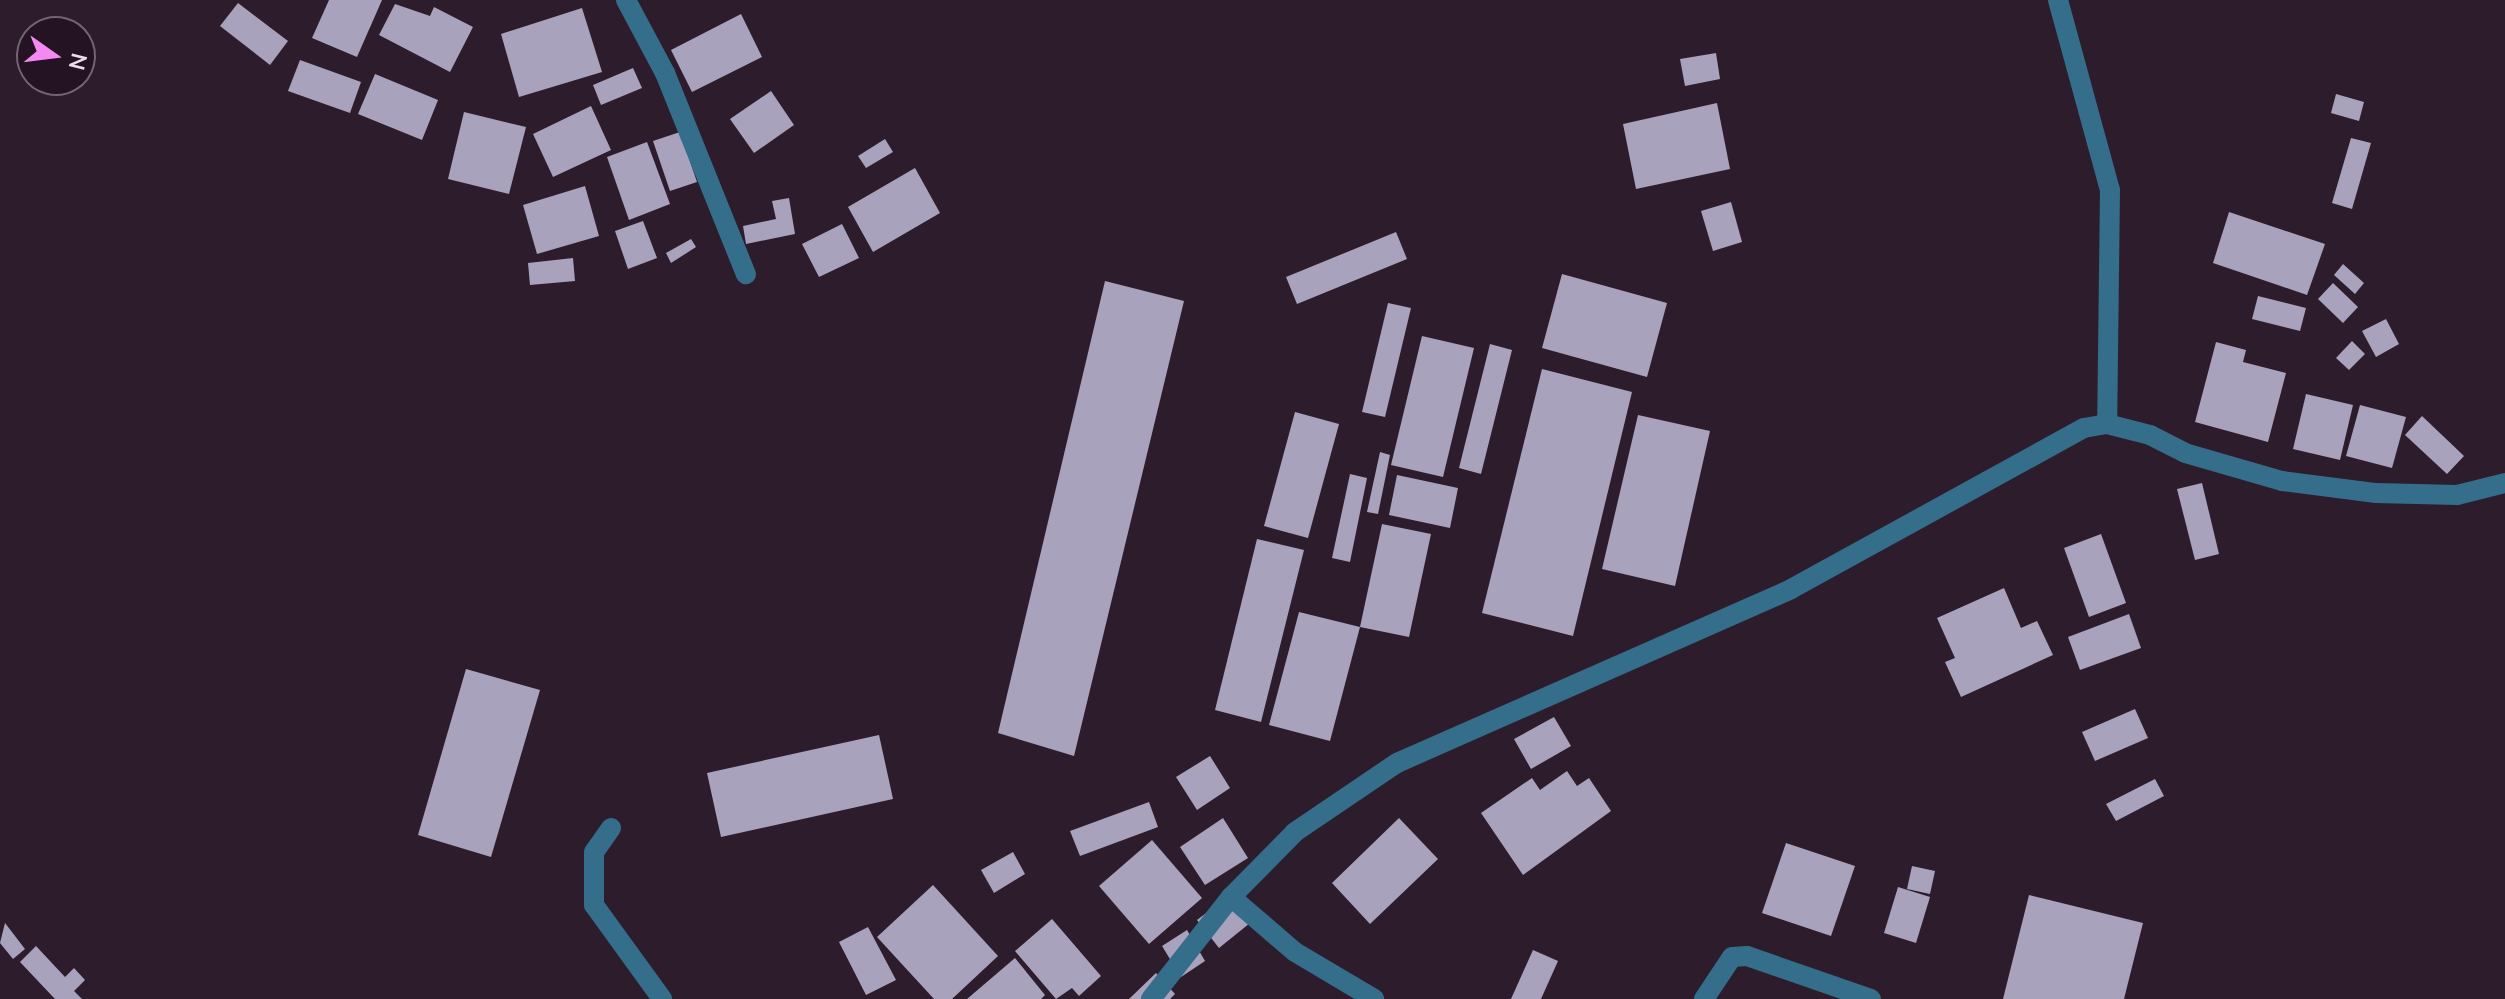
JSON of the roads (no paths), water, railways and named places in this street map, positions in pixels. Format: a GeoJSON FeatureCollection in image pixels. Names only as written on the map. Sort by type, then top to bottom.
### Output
{"type":"FeatureCollection","features":[{"type":"Feature","properties":{"kind":"street"},"geometry":{"type":"LineString","coordinates":[[626,0],[665,73],[746,274]]}},
{"type":"Feature","properties":{"kind":"street"},"geometry":{"type":"LineString","coordinates":[[2058,0],[2110,190],[2107,424]]}},
{"type":"Feature","properties":{"kind":"street"},"geometry":{"type":"LineString","coordinates":[[1151,999],[1231,897],[1295,832],[1397,763],[1791,589],[2084,428],[2107,424],[2282,481],[2376,493],[2457,495],[2505,483]]}},
{"type":"Feature","properties":{"kind":"street"},"geometry":{"type":"LineString","coordinates":[[611,828],[594,852],[594,905],[662,999]]}},
{"type":"Feature","properties":{"kind":"street"},"geometry":{"type":"LineString","coordinates":[[1231,897],[1295,952],[1374,999]]}},
{"type":"Feature","properties":{"kind":"street"},"geometry":{"type":"LineString","coordinates":[[1704,999],[1732,957],[1747,956],[1871,999]]}}]}
